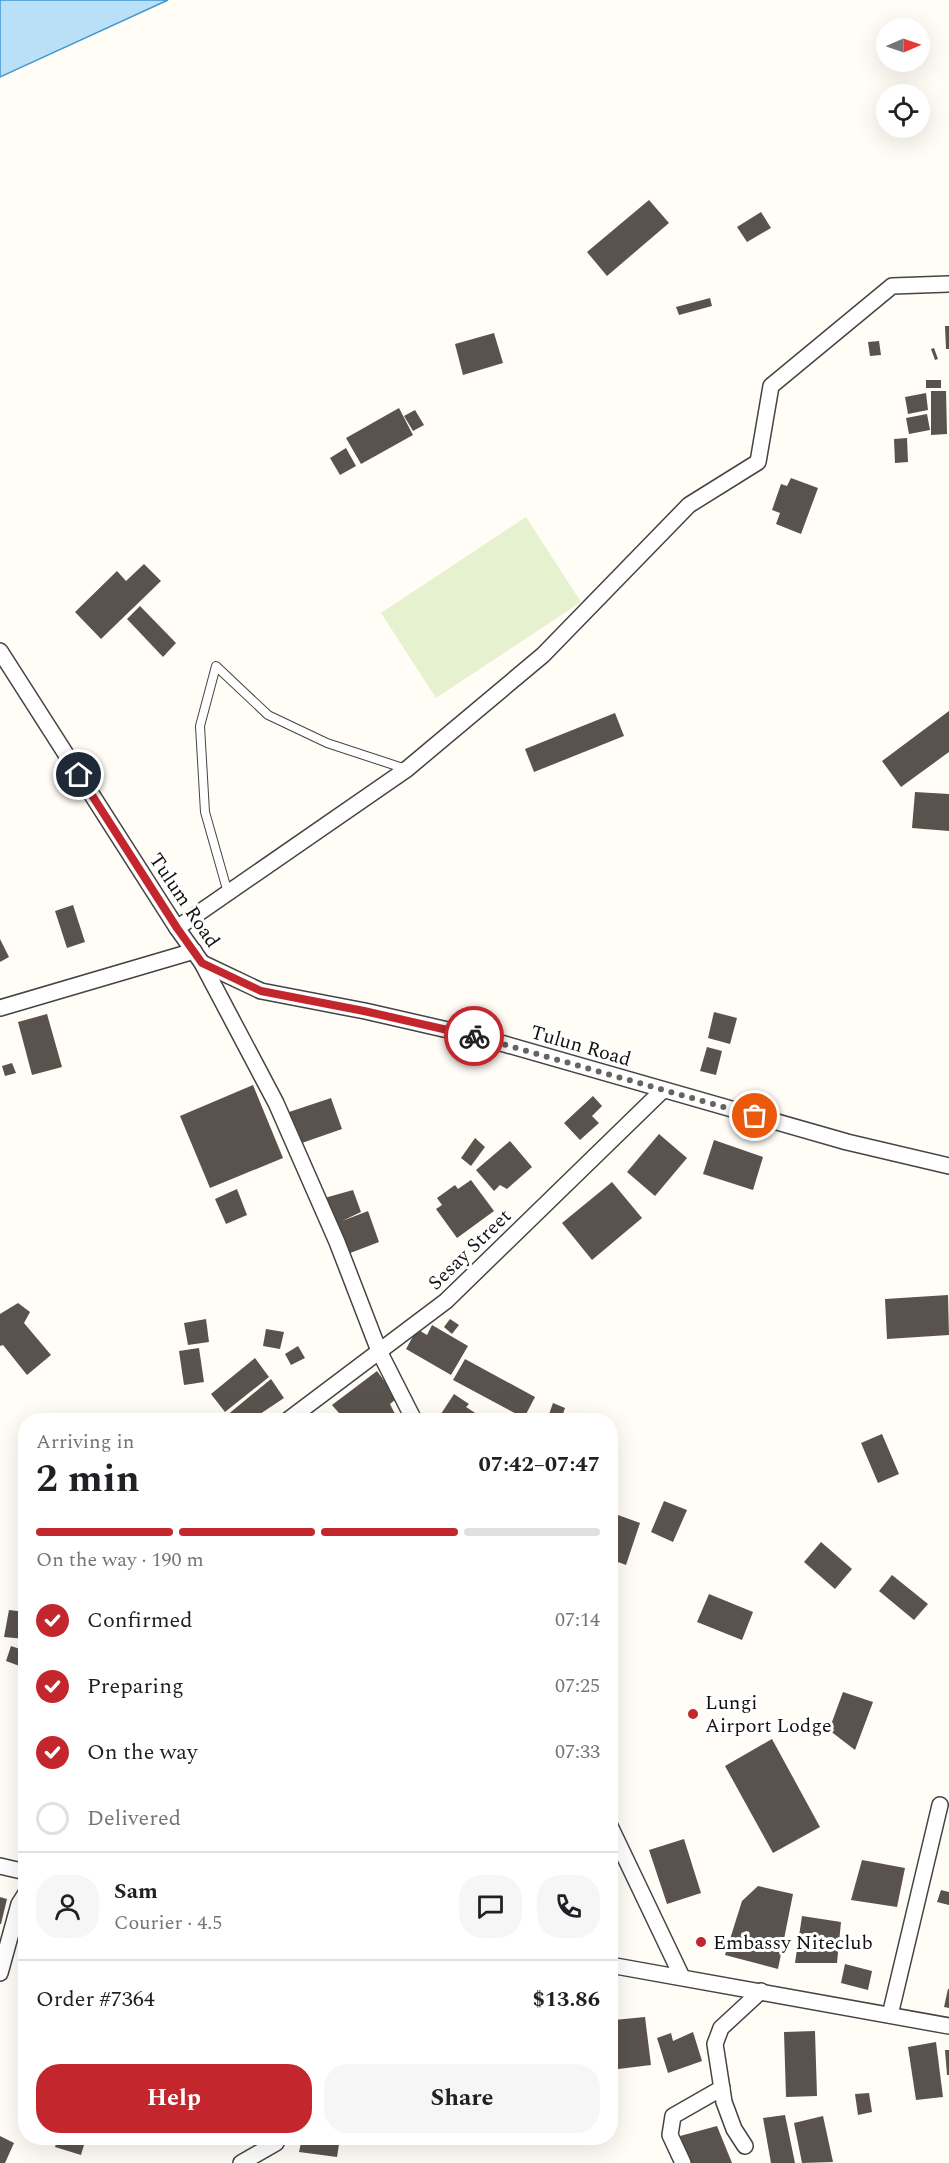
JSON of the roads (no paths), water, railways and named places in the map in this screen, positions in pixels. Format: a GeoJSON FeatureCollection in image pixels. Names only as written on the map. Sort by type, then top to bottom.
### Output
{"type":"FeatureCollection","features":[{"type":"Feature","properties":{"kind":"street"},"geometry":{"type":"LineString","coordinates":[[177,928],[407,769],[543,655],[689,505],[758,462],[771,386],[892,286],[949,284]]}},
{"type":"Feature","properties":{"kind":"street","name":"Tulum Road"},"geometry":{"type":"LineString","coordinates":[[0,651],[177,928],[198,957],[276,1103],[306,1176],[337,1242],[380,1351],[411,1413]]}},
{"type":"Feature","properties":{"kind":"street"},"geometry":{"type":"LineString","coordinates":[[0,1008],[198,957]]}},
{"type":"Feature","properties":{"kind":"street","name":"Tulun Road"},"geometry":{"type":"LineString","coordinates":[[198,957],[261,991],[364,1011],[487,1039],[847,1142],[949,1166]]}},
{"type":"Feature","properties":{"kind":"street","name":"Sesay Street"},"geometry":{"type":"LineString","coordinates":[[297,1413],[446,1302],[663,1090]]}},
{"type":"Feature","properties":{"kind":"street"},"geometry":{"type":"LineString","coordinates":[[890,2015],[940,1805]]}},
{"type":"Feature","properties":{"kind":"street"},"geometry":{"type":"LineString","coordinates":[[618,1844],[682,1977]]}},
{"type":"Feature","properties":{"kind":"street"},"geometry":{"type":"LineString","coordinates":[[0,1866],[18,1870]]}},
{"type":"Feature","properties":{"kind":"street"},"geometry":{"type":"LineString","coordinates":[[0,1973],[18,1908]]}},
{"type":"Feature","properties":{"kind":"street"},"geometry":{"type":"LineString","coordinates":[[618,1966],[949,2026]]}},
{"type":"Feature","properties":{"kind":"street"},"geometry":{"type":"LineString","coordinates":[[745,2146],[734,2129],[724,2102],[715,2044],[722,2028],[761,1991]]}},
{"type":"Feature","properties":{"kind":"street"},"geometry":{"type":"LineString","coordinates":[[682,2163],[670,2135],[672,2116],[722,2088]]}},
{"type":"Feature","properties":{"kind":"street"},"geometry":{"type":"LineString","coordinates":[[241,2163],[272,2145]]}},
{"type":"Feature","properties":{"kind":"lane"},"geometry":{"type":"LineString","coordinates":[[228,893],[205,812],[200,726],[216,666],[268,715],[327,743],[407,769]]}},
{"type":"Feature","properties":{"kind":"water"},"geometry":{"type":"Polygon","coordinates":[[[0,0],[168,0],[0,77],[0,0]]]}},
{"type":"Feature","properties":{"kind":"place","name":"Lungi Airport Lodge"},"geometry":{"type":"Point","coordinates":[693,1714]}},
{"type":"Feature","properties":{"kind":"place","name":"Embassy Niteclub"},"geometry":{"type":"Point","coordinates":[701,1942]}}]}
